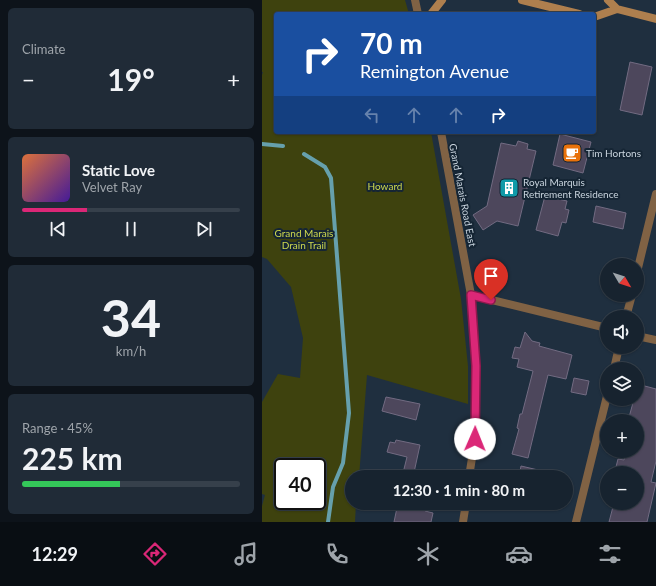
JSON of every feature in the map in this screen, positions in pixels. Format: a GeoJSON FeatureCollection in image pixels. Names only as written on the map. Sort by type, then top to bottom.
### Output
{"type":"FeatureCollection","features":[{"type":"Feature","properties":{"kind":"main road"},"geometry":{"type":"LineString","coordinates":[[433,12],[442,0]]}},
{"type":"Feature","properties":{"kind":"main road"},"geometry":{"type":"LineString","coordinates":[[522,0],[571,12]]}},
{"type":"Feature","properties":{"kind":"main road"},"geometry":{"type":"LineString","coordinates":[[608,0],[617,9],[656,19]]}},
{"type":"Feature","properties":{"kind":"main road"},"geometry":{"type":"LineString","coordinates":[[596,17],[617,9]]}},
{"type":"Feature","properties":{"kind":"street"},"geometry":{"type":"LineString","coordinates":[[414,0],[417,12]]}},
{"type":"Feature","properties":{"kind":"street","name":"Grand Marais Road East"},"geometry":{"type":"LineString","coordinates":[[441,134],[471,295],[476,366],[475,439],[470,470]]}},
{"type":"Feature","properties":{"kind":"street"},"geometry":{"type":"LineString","coordinates":[[640,258],[656,194]]}},
{"type":"Feature","properties":{"kind":"street"},"geometry":{"type":"LineString","coordinates":[[471,295],[600,326]]}},
{"type":"Feature","properties":{"kind":"street"},"geometry":{"type":"LineString","coordinates":[[644,337],[656,340]]}},
{"type":"Feature","properties":{"kind":"street"},"geometry":{"type":"LineString","coordinates":[[576,522],[605,406]]}},
{"type":"Feature","properties":{"kind":"street"},"geometry":{"type":"LineString","coordinates":[[463,522],[465,510]]}},
{"type":"Feature","properties":{"kind":"green space"},"geometry":{"type":"Polygon","coordinates":[[[262,0],[405,0],[408,12],[274,12],[274,134],[431,134],[461,299],[468,366],[468,404],[367,375],[360,470],[345,470],[345,510],[356,510],[355,522],[262,522],[262,506],[265,495],[262,494],[262,402],[278,374],[300,378],[303,338],[291,287],[267,259],[262,257],[262,0]]]}},
{"type":"Feature","properties":{"kind":"building"},"geometry":{"type":"Polygon","coordinates":[[[630,62],[652,67],[642,115],[620,110],[630,62]]]}},
{"type":"Feature","properties":{"kind":"building","name":"Tim Hortons"},"geometry":{"type":"Polygon","coordinates":[[[560,134],[591,142],[583,173],[553,165],[560,134]]]}},
{"type":"Feature","properties":{"kind":"building","name":"Royal Marquis Retirement Residence"},"geometry":{"type":"Polygon","coordinates":[[[518,141],[528,144],[527,149],[536,151],[518,226],[497,221],[483,230],[473,215],[487,206],[501,143],[516,146],[518,141]]]}},
{"type":"Feature","properties":{"kind":"building"},"geometry":{"type":"Polygon","coordinates":[[[545,196],[567,201],[565,209],[569,210],[566,223],[562,222],[558,236],[536,230],[545,196]]]}},
{"type":"Feature","properties":{"kind":"building"},"geometry":{"type":"Polygon","coordinates":[[[596,206],[626,213],[623,229],[593,222],[596,206]]]}},
{"type":"Feature","properties":{"kind":"building"},"geometry":{"type":"Polygon","coordinates":[[[525,332],[532,341],[540,343],[539,346],[572,355],[566,379],[548,375],[528,458],[512,454],[519,429],[517,428],[520,414],[522,414],[533,371],[517,367],[519,359],[512,358],[515,347],[520,348],[525,332]]]}},
{"type":"Feature","properties":{"kind":"building"},"geometry":{"type":"Polygon","coordinates":[[[574,378],[589,381],[586,395],[571,392],[574,378]]]}},
{"type":"Feature","properties":{"kind":"building"},"geometry":{"type":"Polygon","coordinates":[[[644,386],[656,389],[656,461],[651,482],[656,483],[647,522],[609,522],[612,510],[644,510],[644,466],[616,466],[618,459],[624,460],[624,458],[644,458],[644,414],[630,414],[632,406],[644,406],[644,386]]]}},
{"type":"Feature","properties":{"kind":"building"},"geometry":{"type":"Polygon","coordinates":[[[386,397],[420,404],[416,420],[382,411],[386,397]]]}},
{"type":"Feature","properties":{"kind":"building"},"geometry":{"type":"Polygon","coordinates":[[[396,440],[420,445],[415,470],[404,470],[407,457],[387,452],[390,442],[395,443],[396,440]]]}},
{"type":"Feature","properties":{"kind":"building"},"geometry":{"type":"Polygon","coordinates":[[[521,466],[538,470],[520,470],[521,466]]]}},
{"type":"Feature","properties":{"kind":"building"},"geometry":{"type":"Polygon","coordinates":[[[397,510],[425,510],[433,513],[431,522],[394,522],[397,510]]]}},
{"type":"Feature","properties":{"kind":"waterway"},"geometry":{"type":"LineString","coordinates":[[262,144],[283,146]]}},
{"type":"Feature","properties":{"kind":"waterway"},"geometry":{"type":"LineString","coordinates":[[304,154],[325,167],[331,178],[349,413],[343,463],[333,487],[328,522]]}},
{"type":"Feature","properties":{"kind":"place","name":"Tim Hortons"},"geometry":{"type":"Point","coordinates":[572,153]}},
{"type":"Feature","properties":{"kind":"place","name":"Royal Marquis Retirement Residence"},"geometry":{"type":"Point","coordinates":[509,188]}},
{"type":"Feature","properties":{"kind":"route"},"geometry":{"type":"LineString","coordinates":[[475,439],[476,366],[471,295],[491,300]]}},
{"type":"Feature","properties":{"kind":"park label","name":"Howard"},"geometry":{"type":"Point","coordinates":[385,186]}},
{"type":"Feature","properties":{"kind":"park label","name":"Grand Marais Drain Trail"},"geometry":{"type":"Point","coordinates":[304,238]}}]}
